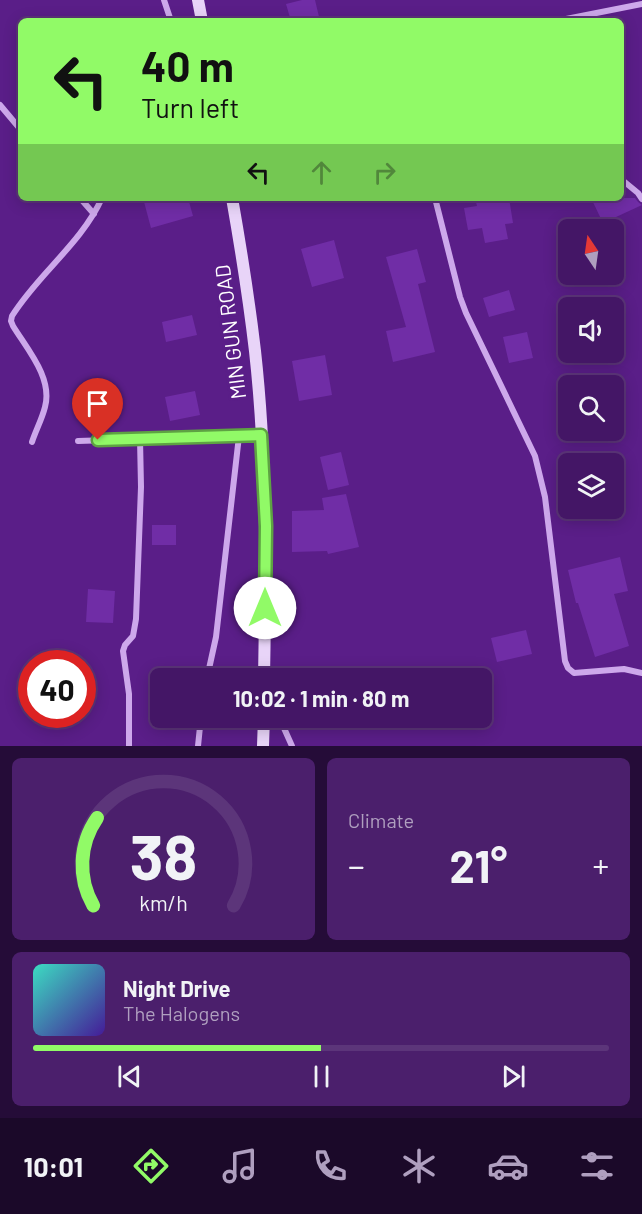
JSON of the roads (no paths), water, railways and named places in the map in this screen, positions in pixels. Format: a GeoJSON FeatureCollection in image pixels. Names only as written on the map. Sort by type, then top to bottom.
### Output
{"type":"FeatureCollection","features":[{"type":"Feature","properties":{"kind":"street"},"geometry":{"type":"LineString","coordinates":[[164,0],[170,18]]}},
{"type":"Feature","properties":{"kind":"street"},"geometry":{"type":"LineString","coordinates":[[198,0],[201,18]]}},
{"type":"Feature","properties":{"kind":"street"},"geometry":{"type":"LineString","coordinates":[[571,18],[642,4]]}},
{"type":"Feature","properties":{"kind":"street"},"geometry":{"type":"LineString","coordinates":[[0,105],[18,126]]}},
{"type":"Feature","properties":{"kind":"street"},"geometry":{"type":"LineString","coordinates":[[624,181],[642,199]]}},
{"type":"Feature","properties":{"kind":"street"},"geometry":{"type":"LineString","coordinates":[[83,201],[94,214]]}},
{"type":"Feature","properties":{"kind":"street"},"geometry":{"type":"LineString","coordinates":[[32,442],[46,405],[47,389],[41,371],[13,326],[12,316],[34,286],[79,235],[100,201]]}},
{"type":"Feature","properties":{"kind":"street","name":"MIN GUN ROAD"},"geometry":{"type":"LineString","coordinates":[[233,201],[244,265],[255,352],[261,435],[266,526],[264,668]]}},
{"type":"Feature","properties":{"kind":"street"},"geometry":{"type":"LineString","coordinates":[[436,201],[466,313],[535,456],[545,497],[568,668],[574,673],[618,669],[642,673]]}},
{"type":"Feature","properties":{"kind":"street"},"geometry":{"type":"LineString","coordinates":[[78,441],[261,435]]}},
{"type":"Feature","properties":{"kind":"street"},"geometry":{"type":"LineString","coordinates":[[209,668],[216,637],[239,436]]}},
{"type":"Feature","properties":{"kind":"street"},"geometry":{"type":"LineString","coordinates":[[129,746],[130,706],[123,651],[133,636],[136,619],[141,487],[140,439]]}},
{"type":"Feature","properties":{"kind":"street"},"geometry":{"type":"LineString","coordinates":[[198,746],[200,728]]}},
{"type":"Feature","properties":{"kind":"street"},"geometry":{"type":"LineString","coordinates":[[263,746],[264,728]]}},
{"type":"Feature","properties":{"kind":"street"},"geometry":{"type":"LineString","coordinates":[[284,728],[292,746]]}}]}
